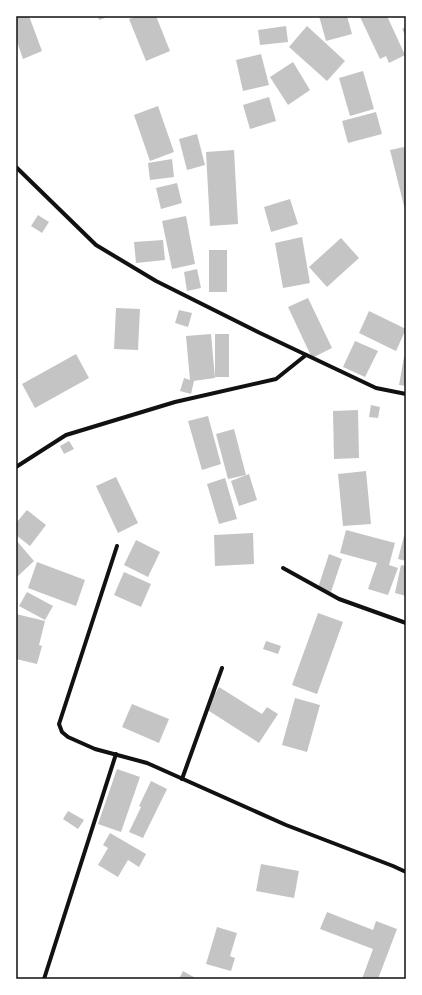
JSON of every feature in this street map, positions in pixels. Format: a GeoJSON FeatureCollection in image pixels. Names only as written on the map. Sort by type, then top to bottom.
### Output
{"type":"FeatureCollection","features":[{"type":"Feature","properties":{"kind":"street"},"geometry":{"type":"LineString","coordinates":[[16,167],[96,245],[156,281],[376,388],[406,394]]}},
{"type":"Feature","properties":{"kind":"street"},"geometry":{"type":"LineString","coordinates":[[16,468],[66,435],[175,402],[276,378],[306,355]]}},
{"type":"Feature","properties":{"kind":"street"},"geometry":{"type":"LineString","coordinates":[[117,546],[59,724],[62,732],[68,737],[95,748],[146,763],[286,825],[406,872]]}},
{"type":"Feature","properties":{"kind":"street"},"geometry":{"type":"LineString","coordinates":[[283,568],[339,599],[406,623]]}},
{"type":"Feature","properties":{"kind":"street"},"geometry":{"type":"LineString","coordinates":[[182,779],[222,668]]}},
{"type":"Feature","properties":{"kind":"street"},"geometry":{"type":"LineString","coordinates":[[44,979],[116,754]]}},
{"type":"Feature","properties":{"kind":"building"},"geometry":{"type":"Polygon","coordinates":[[[16,16],[29,16],[42,51],[23,59],[16,39],[16,16]]]}},
{"type":"Feature","properties":{"kind":"building"},"geometry":{"type":"Polygon","coordinates":[[[98,16],[110,16],[99,20],[98,16]]]}},
{"type":"Feature","properties":{"kind":"building"},"geometry":{"type":"Polygon","coordinates":[[[137,16],[156,16],[170,51],[146,61],[129,19],[137,16]]]}},
{"type":"Feature","properties":{"kind":"building"},"geometry":{"type":"Polygon","coordinates":[[[319,16],[347,16],[352,34],[326,41],[319,16]]]}},
{"type":"Feature","properties":{"kind":"building"},"geometry":{"type":"Polygon","coordinates":[[[387,16],[405,55],[389,63],[386,56],[380,59],[360,17],[387,16]]]}},
{"type":"Feature","properties":{"kind":"building"},"geometry":{"type":"Polygon","coordinates":[[[286,26],[288,42],[260,45],[258,30],[286,26]]]}},
{"type":"Feature","properties":{"kind":"building"},"geometry":{"type":"Polygon","coordinates":[[[307,26],[345,61],[327,81],[289,47],[307,26]]]}},
{"type":"Feature","properties":{"kind":"building"},"geometry":{"type":"Polygon","coordinates":[[[406,27],[406,36],[402,29],[406,27]]]}},
{"type":"Feature","properties":{"kind":"building"},"geometry":{"type":"Polygon","coordinates":[[[261,54],[269,85],[243,91],[236,60],[261,54]]]}},
{"type":"Feature","properties":{"kind":"building"},"geometry":{"type":"Polygon","coordinates":[[[293,62],[310,90],[288,105],[270,77],[293,62]]]}},
{"type":"Feature","properties":{"kind":"building"},"geometry":{"type":"Polygon","coordinates":[[[363,71],[374,109],[350,116],[339,78],[363,71]]]}},
{"type":"Feature","properties":{"kind":"building"},"geometry":{"type":"Polygon","coordinates":[[[269,97],[276,121],[250,129],[243,105],[269,97]]]}},
{"type":"Feature","properties":{"kind":"building"},"geometry":{"type":"Polygon","coordinates":[[[158,106],[174,152],[150,161],[134,115],[158,106]]]}},
{"type":"Feature","properties":{"kind":"building"},"geometry":{"type":"Polygon","coordinates":[[[376,112],[382,134],[348,143],[342,121],[376,112]]]}},
{"type":"Feature","properties":{"kind":"building"},"geometry":{"type":"Polygon","coordinates":[[[197,134],[205,165],[187,170],[179,139],[197,134]]]}},
{"type":"Feature","properties":{"kind":"building"},"geometry":{"type":"Polygon","coordinates":[[[404,147],[406,155],[405,210],[390,150],[404,147]]]}},
{"type":"Feature","properties":{"kind":"building"},"geometry":{"type":"Polygon","coordinates":[[[234,150],[238,224],[210,226],[206,152],[234,150]]]}},
{"type":"Feature","properties":{"kind":"building"},"geometry":{"type":"Polygon","coordinates":[[[172,159],[174,177],[150,180],[148,163],[172,159]]]}},
{"type":"Feature","properties":{"kind":"building"},"geometry":{"type":"Polygon","coordinates":[[[177,183],[182,203],[161,209],[156,188],[177,183]]]}},
{"type":"Feature","properties":{"kind":"building"},"geometry":{"type":"Polygon","coordinates":[[[290,199],[298,224],[271,232],[264,207],[290,199]]]}},
{"type":"Feature","properties":{"kind":"building"},"geometry":{"type":"Polygon","coordinates":[[[38,215],[49,222],[42,233],[31,226],[38,215]]]}},
{"type":"Feature","properties":{"kind":"building"},"geometry":{"type":"Polygon","coordinates":[[[186,216],[195,264],[172,269],[162,221],[186,216]]]}},
{"type":"Feature","properties":{"kind":"building"},"geometry":{"type":"Polygon","coordinates":[[[302,237],[310,283],[283,288],[275,243],[302,237]]]}},
{"type":"Feature","properties":{"kind":"building"},"geometry":{"type":"Polygon","coordinates":[[[341,238],[359,258],[327,287],[309,267],[341,238]]]}},
{"type":"Feature","properties":{"kind":"building"},"geometry":{"type":"Polygon","coordinates":[[[163,240],[165,260],[136,263],[134,242],[163,240]]]}},
{"type":"Feature","properties":{"kind":"building"},"geometry":{"type":"Polygon","coordinates":[[[209,250],[227,250],[227,292],[209,292],[209,250]]]}},
{"type":"Feature","properties":{"kind":"building"},"geometry":{"type":"Polygon","coordinates":[[[197,269],[201,288],[187,291],[184,272],[197,269]]]}},
{"type":"Feature","properties":{"kind":"building"},"geometry":{"type":"Polygon","coordinates":[[[308,298],[332,348],[312,358],[288,307],[308,298]]]}},
{"type":"Feature","properties":{"kind":"building"},"geometry":{"type":"Polygon","coordinates":[[[116,308],[140,309],[138,350],[114,349],[116,308]]]}},
{"type":"Feature","properties":{"kind":"building"},"geometry":{"type":"Polygon","coordinates":[[[179,310],[192,313],[188,327],[175,323],[179,310]]]}},
{"type":"Feature","properties":{"kind":"building"},"geometry":{"type":"Polygon","coordinates":[[[369,311],[406,329],[396,351],[359,333],[369,311]]]}},
{"type":"Feature","properties":{"kind":"building"},"geometry":{"type":"Polygon","coordinates":[[[211,334],[215,378],[193,381],[191,394],[180,391],[184,378],[190,380],[186,336],[211,334]]]}},
{"type":"Feature","properties":{"kind":"building"},"geometry":{"type":"Polygon","coordinates":[[[215,334],[229,334],[229,377],[215,377],[215,334]]]}},
{"type":"Feature","properties":{"kind":"building"},"geometry":{"type":"Polygon","coordinates":[[[355,341],[378,351],[365,377],[343,367],[355,341]]]}},
{"type":"Feature","properties":{"kind":"building"},"geometry":{"type":"Polygon","coordinates":[[[76,354],[89,378],[35,408],[22,384],[76,354]]]}},
{"type":"Feature","properties":{"kind":"building"},"geometry":{"type":"Polygon","coordinates":[[[404,357],[406,357],[406,386],[399,385],[404,357]]]}},
{"type":"Feature","properties":{"kind":"building"},"geometry":{"type":"Polygon","coordinates":[[[371,405],[380,407],[378,418],[369,417],[371,405]]]}},
{"type":"Feature","properties":{"kind":"building"},"geometry":{"type":"Polygon","coordinates":[[[358,410],[359,458],[334,459],[333,411],[358,410]]]}},
{"type":"Feature","properties":{"kind":"building"},"geometry":{"type":"Polygon","coordinates":[[[208,416],[221,464],[202,470],[188,421],[208,416]]]}},
{"type":"Feature","properties":{"kind":"building"},"geometry":{"type":"Polygon","coordinates":[[[234,429],[246,475],[228,479],[216,434],[234,429]]]}},
{"type":"Feature","properties":{"kind":"building"},"geometry":{"type":"Polygon","coordinates":[[[69,441],[74,449],[64,454],[60,446],[69,441]]]}},
{"type":"Feature","properties":{"kind":"building"},"geometry":{"type":"Polygon","coordinates":[[[366,471],[371,524],[343,526],[338,474],[366,471]]]}},
{"type":"Feature","properties":{"kind":"building"},"geometry":{"type":"Polygon","coordinates":[[[249,474],[257,500],[239,506],[231,481],[249,474]]]}},
{"type":"Feature","properties":{"kind":"building"},"geometry":{"type":"Polygon","coordinates":[[[116,477],[138,523],[118,533],[96,486],[116,477]]]}},
{"type":"Feature","properties":{"kind":"building"},"geometry":{"type":"Polygon","coordinates":[[[225,478],[237,519],[219,524],[207,484],[225,478]]]}},
{"type":"Feature","properties":{"kind":"building"},"geometry":{"type":"Polygon","coordinates":[[[27,510],[46,525],[30,546],[16,535],[16,523],[27,510]]]}},
{"type":"Feature","properties":{"kind":"building"},"geometry":{"type":"Polygon","coordinates":[[[346,530],[395,543],[389,565],[398,568],[388,595],[368,589],[377,563],[340,553],[346,530]]]}},
{"type":"Feature","properties":{"kind":"building"},"geometry":{"type":"Polygon","coordinates":[[[253,533],[254,564],[215,566],[214,535],[253,533]]]}},
{"type":"Feature","properties":{"kind":"building"},"geometry":{"type":"Polygon","coordinates":[[[404,536],[406,536],[406,561],[398,559],[404,536]]]}},
{"type":"Feature","properties":{"kind":"building"},"geometry":{"type":"Polygon","coordinates":[[[16,540],[34,561],[17,577],[16,575],[16,540]]]}},
{"type":"Feature","properties":{"kind":"building"},"geometry":{"type":"Polygon","coordinates":[[[136,540],[160,552],[148,577],[124,565],[136,540]]]}},
{"type":"Feature","properties":{"kind":"building"},"geometry":{"type":"Polygon","coordinates":[[[329,554],[342,559],[331,592],[318,588],[329,554]]]}},
{"type":"Feature","properties":{"kind":"building"},"geometry":{"type":"Polygon","coordinates":[[[37,562],[85,580],[76,606],[28,588],[37,562]]]}},
{"type":"Feature","properties":{"kind":"building"},"geometry":{"type":"Polygon","coordinates":[[[401,565],[406,566],[406,596],[395,593],[401,565]]]}},
{"type":"Feature","properties":{"kind":"building"},"geometry":{"type":"Polygon","coordinates":[[[124,572],[151,584],[141,607],[114,595],[124,572]]]}},
{"type":"Feature","properties":{"kind":"building"},"geometry":{"type":"Polygon","coordinates":[[[27,592],[53,606],[45,620],[19,606],[27,592]]]}},
{"type":"Feature","properties":{"kind":"building"},"geometry":{"type":"Polygon","coordinates":[[[318,613],[343,622],[317,694],[292,685],[318,613]]]}},
{"type":"Feature","properties":{"kind":"building"},"geometry":{"type":"Polygon","coordinates":[[[16,614],[45,621],[39,645],[42,646],[37,664],[16,659],[16,614]]]}},
{"type":"Feature","properties":{"kind":"building"},"geometry":{"type":"Polygon","coordinates":[[[266,641],[281,646],[278,654],[263,649],[266,641]]]}},
{"type":"Feature","properties":{"kind":"building"},"geometry":{"type":"Polygon","coordinates":[[[219,687],[262,714],[267,707],[278,714],[259,743],[206,709],[219,687]]]}},
{"type":"Feature","properties":{"kind":"building"},"geometry":{"type":"Polygon","coordinates":[[[295,698],[320,705],[307,752],[282,745],[295,698]]]}},
{"type":"Feature","properties":{"kind":"building"},"geometry":{"type":"Polygon","coordinates":[[[132,704],[169,719],[159,743],[122,727],[132,704]]]}},
{"type":"Feature","properties":{"kind":"building"},"geometry":{"type":"Polygon","coordinates":[[[117,769],[140,777],[121,832],[98,824],[117,769]]]}},
{"type":"Feature","properties":{"kind":"building"},"geometry":{"type":"Polygon","coordinates":[[[151,781],[167,789],[143,838],[129,832],[151,781]]]}},
{"type":"Feature","properties":{"kind":"building"},"geometry":{"type":"Polygon","coordinates":[[[68,811],[84,820],[78,829],[63,819],[68,811]]]}},
{"type":"Feature","properties":{"kind":"building"},"geometry":{"type":"Polygon","coordinates":[[[110,833],[146,854],[139,867],[128,860],[118,877],[98,865],[108,848],[103,845],[110,833]]]}},
{"type":"Feature","properties":{"kind":"building"},"geometry":{"type":"Polygon","coordinates":[[[261,864],[299,871],[294,898],[256,891],[261,864]]]}},
{"type":"Feature","properties":{"kind":"building"},"geometry":{"type":"Polygon","coordinates":[[[327,912],[373,930],[376,921],[397,929],[378,979],[362,979],[373,949],[320,929],[327,912]]]}},
{"type":"Feature","properties":{"kind":"building"},"geometry":{"type":"Polygon","coordinates":[[[217,927],[237,933],[230,956],[235,958],[231,971],[206,964],[217,927]]]}},
{"type":"Feature","properties":{"kind":"building"},"geometry":{"type":"Polygon","coordinates":[[[183,971],[197,979],[179,979],[183,971]]]}}]}
